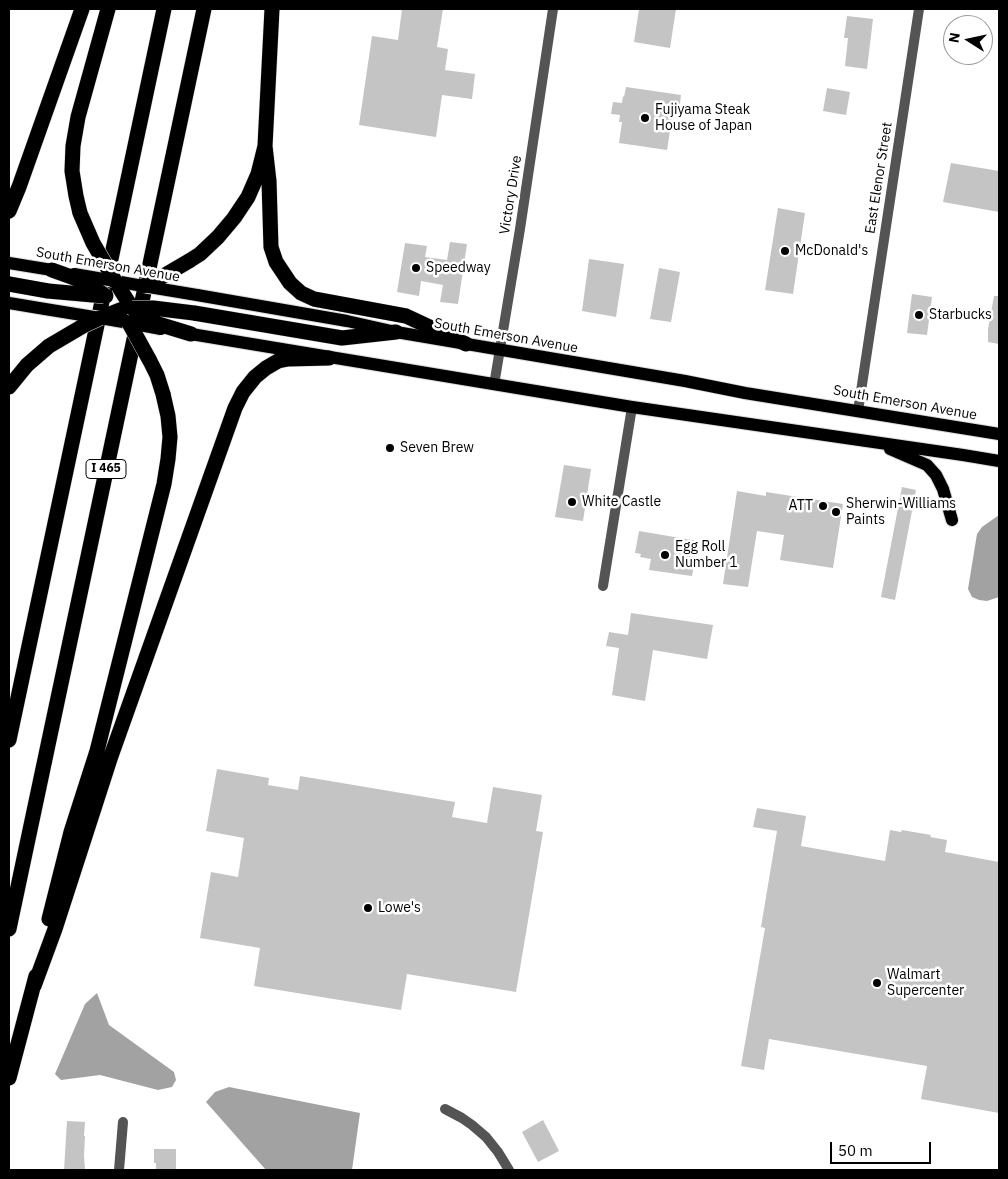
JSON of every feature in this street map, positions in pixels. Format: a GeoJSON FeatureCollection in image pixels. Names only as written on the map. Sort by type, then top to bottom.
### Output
{"type":"FeatureCollection","features":[{"type":"Feature","properties":{"kind":"highway"},"geometry":{"type":"LineString","coordinates":[[9,212],[82,9]]}},
{"type":"Feature","properties":{"kind":"highway"},"geometry":{"type":"LineString","coordinates":[[9,1078],[34,986],[71,832],[96,752],[164,484],[168,459],[170,437],[164,394],[154,368],[129,323],[119,288],[93,243],[80,213],[72,171],[73,146],[78,117],[108,9]]}},
{"type":"Feature","properties":{"kind":"highway","name":"I 465"},"geometry":{"type":"LineString","coordinates":[[9,740],[164,9]]}},
{"type":"Feature","properties":{"kind":"highway","name":"I 465"},"geometry":{"type":"LineString","coordinates":[[9,929],[204,9]]}},
{"type":"Feature","properties":{"kind":"highway"},"geometry":{"type":"LineString","coordinates":[[272,9],[265,146],[269,181],[271,247],[282,273],[301,293],[314,299],[406,316],[466,344]]}},
{"type":"Feature","properties":{"kind":"highway"},"geometry":{"type":"LineString","coordinates":[[9,284],[48,291],[106,296],[119,288],[134,291],[160,278],[200,254],[234,218],[248,197],[258,174],[265,146]]}},
{"type":"Feature","properties":{"kind":"highway"},"geometry":{"type":"LineString","coordinates":[[52,270],[77,279],[126,309],[155,323],[191,334]]}},
{"type":"Feature","properties":{"kind":"highway"},"geometry":{"type":"LineString","coordinates":[[9,387],[27,366],[49,346],[100,318],[126,309],[153,308],[194,313],[342,338],[396,332]]}},
{"type":"Feature","properties":{"kind":"highway"},"geometry":{"type":"LineString","coordinates":[[34,986],[58,920],[114,747],[235,408],[243,392],[255,377],[278,361],[329,358]]}},
{"type":"Feature","properties":{"kind":"main road","name":"South Emerson Avenue"},"geometry":{"type":"LineString","coordinates":[[9,263],[52,270],[119,288]]}},
{"type":"Feature","properties":{"kind":"main road","name":"South Emerson Avenue"},"geometry":{"type":"LineString","coordinates":[[143,286],[745,393],[999,434]]}},
{"type":"Feature","properties":{"kind":"main road"},"geometry":{"type":"LineString","coordinates":[[9,302],[494,385],[999,461]]}},
{"type":"Feature","properties":{"kind":"main road"},"geometry":{"type":"LineString","coordinates":[[879,443],[927,466],[936,474],[943,489],[952,520]]}},
{"type":"Feature","properties":{"kind":"street","name":"Victory Drive"},"geometry":{"type":"LineString","coordinates":[[494,385],[553,9]]}},
{"type":"Feature","properties":{"kind":"street","name":"East Elenor Street"},"geometry":{"type":"LineString","coordinates":[[858,411],[919,9]]}},
{"type":"Feature","properties":{"kind":"street"},"geometry":{"type":"LineString","coordinates":[[603,586],[632,407]]}},
{"type":"Feature","properties":{"kind":"street"},"geometry":{"type":"LineString","coordinates":[[445,1109],[462,1118],[486,1137],[498,1152],[508,1170]]}},
{"type":"Feature","properties":{"kind":"street"},"geometry":{"type":"LineString","coordinates":[[119,1170],[123,1122]]}},
{"type":"Feature","properties":{"kind":"shaded area"},"geometry":{"type":"Polygon","coordinates":[[[999,515],[999,597],[987,601],[979,600],[972,597],[968,589],[977,534],[982,527],[999,515]]]}},
{"type":"Feature","properties":{"kind":"shaded area"},"geometry":{"type":"Polygon","coordinates":[[[97,993],[109,1025],[174,1072],[176,1080],[172,1087],[158,1090],[100,1075],[61,1080],[55,1074],[85,1004],[97,993]]]}},
{"type":"Feature","properties":{"kind":"shaded area"},"geometry":{"type":"Polygon","coordinates":[[[229,1087],[360,1113],[352,1170],[266,1170],[206,1102],[215,1092],[229,1087]]]}},
{"type":"Feature","properties":{"kind":"building"},"geometry":{"type":"Polygon","coordinates":[[[402,9],[443,9],[437,47],[448,49],[445,70],[475,74],[472,99],[442,95],[436,137],[359,125],[372,36],[398,40],[402,9]]]}},
{"type":"Feature","properties":{"kind":"building"},"geometry":{"type":"Polygon","coordinates":[[[639,9],[676,9],[670,48],[634,42],[639,9]]]}},
{"type":"Feature","properties":{"kind":"building"},"geometry":{"type":"Polygon","coordinates":[[[847,16],[873,19],[867,69],[845,66],[848,38],[844,38],[847,16]]]}},
{"type":"Feature","properties":{"kind":"building","name":"Fujiyama Steak House of Japan"},"geometry":{"type":"Polygon","coordinates":[[[626,87],[681,95],[679,112],[673,112],[667,150],[619,143],[622,122],[619,122],[620,115],[611,114],[613,102],[622,103],[626,87]]]}},
{"type":"Feature","properties":{"kind":"building"},"geometry":{"type":"Polygon","coordinates":[[[827,88],[850,92],[846,115],[823,111],[827,88]]]}},
{"type":"Feature","properties":{"kind":"building"},"geometry":{"type":"Polygon","coordinates":[[[951,163],[999,171],[999,212],[943,202],[951,163]]]}},
{"type":"Feature","properties":{"kind":"building","name":"McDonald's"},"geometry":{"type":"Polygon","coordinates":[[[778,208],[805,213],[793,294],[765,290],[778,208]]]}},
{"type":"Feature","properties":{"kind":"building"},"geometry":{"type":"Polygon","coordinates":[[[450,242],[467,244],[458,304],[440,302],[443,285],[421,281],[419,296],[397,292],[405,243],[427,246],[425,257],[447,260],[450,242]]]}},
{"type":"Feature","properties":{"kind":"building"},"geometry":{"type":"Polygon","coordinates":[[[589,259],[624,264],[616,317],[582,311],[589,259]]]}},
{"type":"Feature","properties":{"kind":"building"},"geometry":{"type":"Polygon","coordinates":[[[659,268],[680,272],[671,322],[650,319],[659,268]]]}},
{"type":"Feature","properties":{"kind":"building","name":"Starbucks"},"geometry":{"type":"Polygon","coordinates":[[[912,294],[932,297],[927,335],[907,333],[912,294]]]}},
{"type":"Feature","properties":{"kind":"building"},"geometry":{"type":"Polygon","coordinates":[[[994,296],[999,296],[999,344],[988,342],[988,329],[994,296]]]}},
{"type":"Feature","properties":{"kind":"building","name":"White Castle"},"geometry":{"type":"Polygon","coordinates":[[[564,465],[591,469],[583,521],[555,517],[564,465]]]}},
{"type":"Feature","properties":{"kind":"building"},"geometry":{"type":"Polygon","coordinates":[[[902,487],[916,490],[895,600],[881,597],[902,487]]]}},
{"type":"Feature","properties":{"kind":"building"},"geometry":{"type":"Polygon","coordinates":[[[737,491],[766,496],[766,492],[843,504],[833,568],[780,560],[784,535],[757,531],[748,587],[723,584],[737,491]]]}},
{"type":"Feature","properties":{"kind":"building"},"geometry":{"type":"Polygon","coordinates":[[[639,531],[698,541],[692,576],[649,570],[651,559],[640,557],[641,554],[635,553],[639,531]]]}},
{"type":"Feature","properties":{"kind":"building"},"geometry":{"type":"Polygon","coordinates":[[[631,613],[713,625],[707,659],[653,650],[645,701],[612,695],[619,648],[606,646],[609,632],[628,635],[631,613]]]}},
{"type":"Feature","properties":{"kind":"building","name":"Lowe's"},"geometry":{"type":"Polygon","coordinates":[[[217,769],[269,778],[268,785],[298,790],[300,776],[455,802],[452,817],[487,823],[493,787],[542,795],[536,831],[543,832],[516,992],[407,974],[401,1010],[254,986],[260,948],[200,938],[211,872],[238,877],[244,838],[206,831],[217,769]]]}},
{"type":"Feature","properties":{"kind":"building","name":"Walmart Supercenter"},"geometry":{"type":"Polygon","coordinates":[[[757,808],[806,816],[801,846],[885,861],[890,830],[901,832],[902,830],[947,840],[945,852],[999,862],[999,1113],[921,1099],[927,1066],[769,1039],[764,1070],[741,1066],[765,928],[761,927],[777,831],[753,827],[757,808]]]}},
{"type":"Feature","properties":{"kind":"building"},"geometry":{"type":"Polygon","coordinates":[[[543,1120],[559,1151],[538,1162],[522,1132],[543,1120]]]}},
{"type":"Feature","properties":{"kind":"building"},"geometry":{"type":"Polygon","coordinates":[[[67,1121],[85,1122],[85,1170],[64,1170],[67,1121]]]}},
{"type":"Feature","properties":{"kind":"building"},"geometry":{"type":"Polygon","coordinates":[[[154,1149],[176,1149],[176,1170],[156,1170],[154,1149]]]}},
{"type":"Feature","properties":{"kind":"place","name":"Fujiyama Steak House of Japan"},"geometry":{"type":"Point","coordinates":[645,118]}},
{"type":"Feature","properties":{"kind":"place","name":"McDonald's"},"geometry":{"type":"Point","coordinates":[785,251]}},
{"type":"Feature","properties":{"kind":"place","name":"Speedway"},"geometry":{"type":"Point","coordinates":[416,268]}},
{"type":"Feature","properties":{"kind":"place","name":"Starbucks"},"geometry":{"type":"Point","coordinates":[919,315]}},
{"type":"Feature","properties":{"kind":"place","name":"Seven Brew"},"geometry":{"type":"Point","coordinates":[390,448]}},
{"type":"Feature","properties":{"kind":"place","name":"White Castle"},"geometry":{"type":"Point","coordinates":[572,502]}},
{"type":"Feature","properties":{"kind":"place","name":"ATT"},"geometry":{"type":"Point","coordinates":[823,506]}},
{"type":"Feature","properties":{"kind":"place","name":"Sherwin-Williams Paints"},"geometry":{"type":"Point","coordinates":[836,512]}},
{"type":"Feature","properties":{"kind":"place","name":"Egg Roll Number 1"},"geometry":{"type":"Point","coordinates":[665,555]}},
{"type":"Feature","properties":{"kind":"place","name":"Lowe's"},"geometry":{"type":"Point","coordinates":[368,908]}},
{"type":"Feature","properties":{"kind":"place","name":"Walmart Supercenter"},"geometry":{"type":"Point","coordinates":[877,983]}}]}
